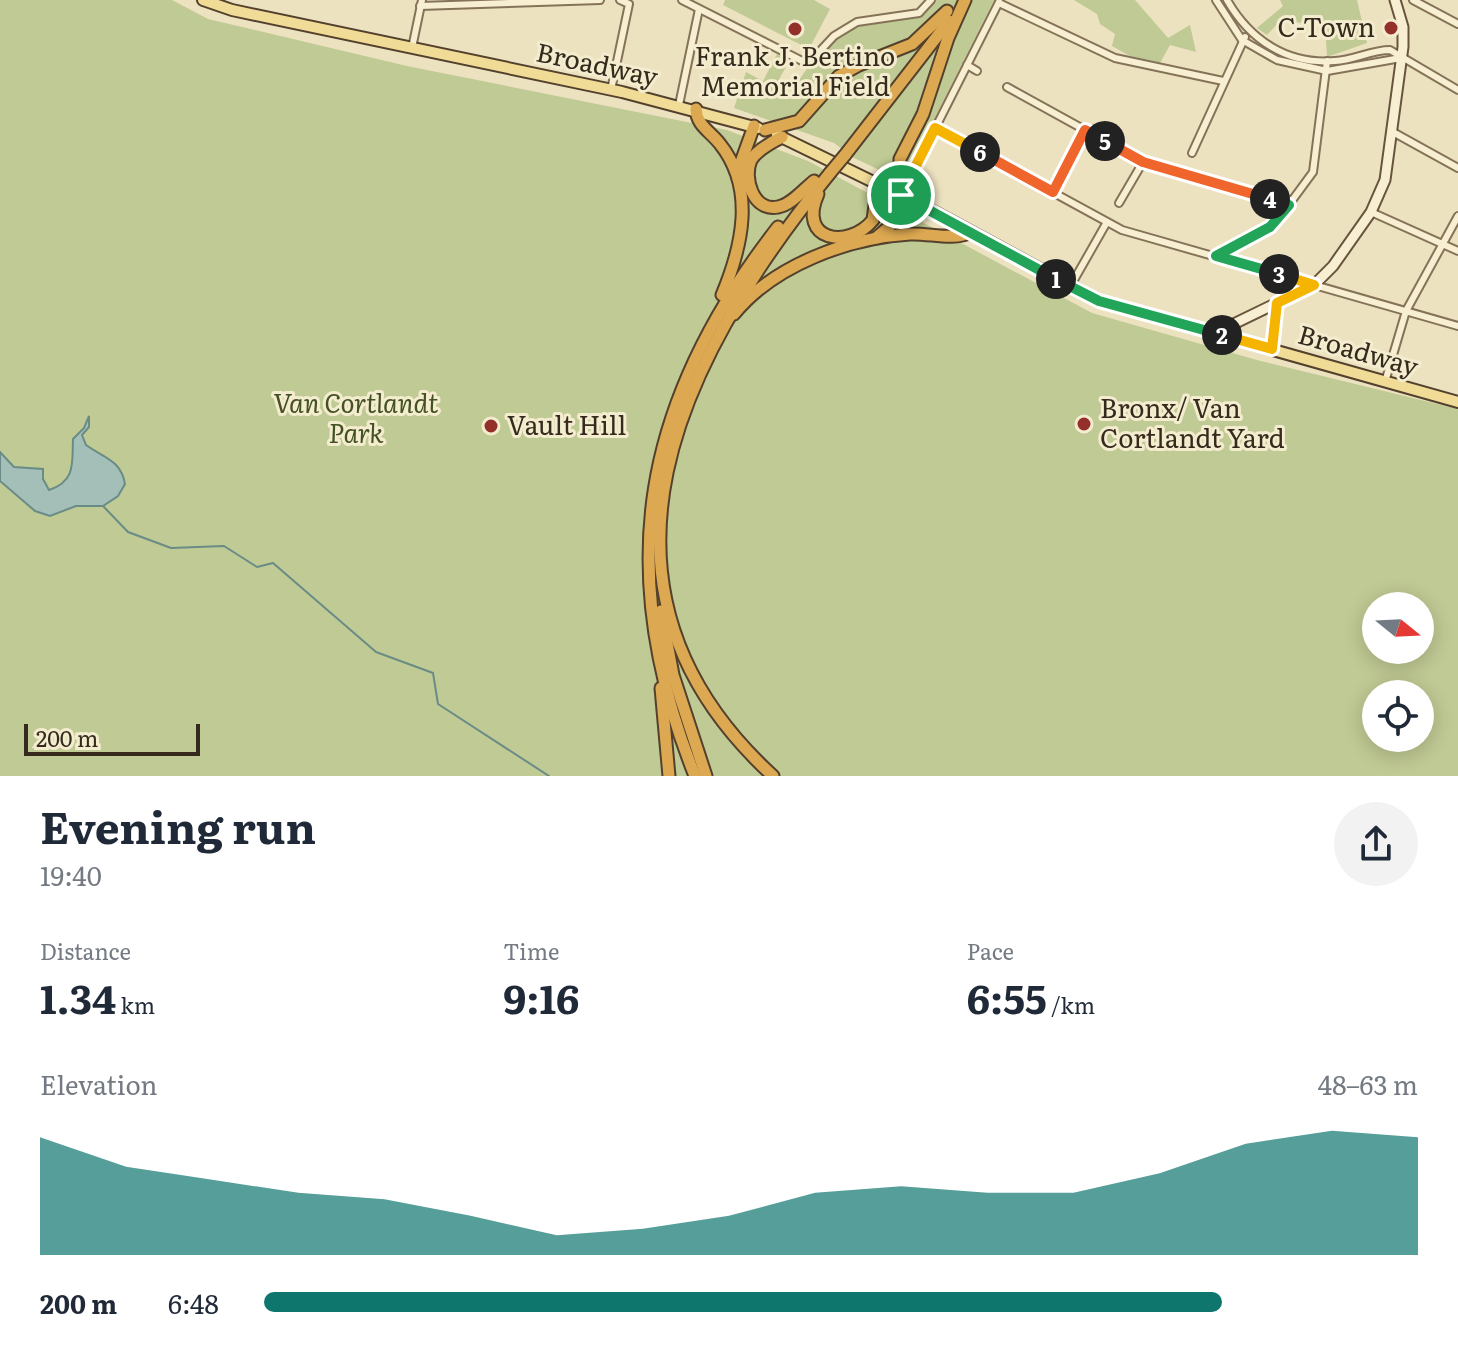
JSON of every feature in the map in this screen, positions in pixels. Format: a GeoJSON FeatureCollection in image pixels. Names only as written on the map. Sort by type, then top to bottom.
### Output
{"type":"FeatureCollection","features":[{"type":"Feature","properties":{"kind":"highway"},"geometry":{"type":"LineString","coordinates":[[711,337],[827,171],[905,82],[964,0]]}},
{"type":"Feature","properties":{"kind":"highway"},"geometry":{"type":"LineString","coordinates":[[868,242],[889,227],[900,207],[897,174],[900,159],[923,114],[964,0]]}},
{"type":"Feature","properties":{"kind":"highway"},"geometry":{"type":"LineString","coordinates":[[842,153],[950,5]]}},
{"type":"Feature","properties":{"kind":"highway"},"geometry":{"type":"LineString","coordinates":[[706,776],[669,660],[657,580],[662,504],[672,451],[739,250],[743,220],[740,167],[760,128],[799,121],[843,73],[912,44],[950,5]]}},
{"type":"Feature","properties":{"kind":"highway"},"geometry":{"type":"LineString","coordinates":[[696,109],[698,122],[728,155],[740,194]]}},
{"type":"Feature","properties":{"kind":"highway"},"geometry":{"type":"LineString","coordinates":[[782,137],[752,160],[749,181],[757,200],[769,207],[779,207],[827,171]]}},
{"type":"Feature","properties":{"kind":"highway"},"geometry":{"type":"LineString","coordinates":[[827,171],[812,214],[816,227],[829,237],[851,235],[869,225],[877,210],[878,183]]}},
{"type":"Feature","properties":{"kind":"highway"},"geometry":{"type":"LineString","coordinates":[[669,776],[648,577],[653,486],[677,401],[740,278],[814,181]]}},
{"type":"Feature","properties":{"kind":"highway"},"geometry":{"type":"LineString","coordinates":[[711,337],[745,301],[776,275],[826,254],[904,235],[959,236],[971,232]]}},
{"type":"Feature","properties":{"kind":"highway"},"geometry":{"type":"LineString","coordinates":[[660,554],[669,616],[689,670],[721,722],[773,776]]}},
{"type":"Feature","properties":{"kind":"highway"},"geometry":{"type":"LineString","coordinates":[[657,643],[671,705],[695,776]]}},
{"type":"Feature","properties":{"kind":"main road","name":"Broadway"},"geometry":{"type":"LineString","coordinates":[[203,0],[232,10],[679,105],[760,128],[878,183],[1105,303],[1458,402]]}},
{"type":"Feature","properties":{"kind":"main road"},"geometry":{"type":"LineString","coordinates":[[1272,349],[1277,303]]}},
{"type":"Feature","properties":{"kind":"street"},"geometry":{"type":"LineString","coordinates":[[412,48],[421,3],[600,0]]}},
{"type":"Feature","properties":{"kind":"street"},"geometry":{"type":"LineString","coordinates":[[611,90],[629,4],[620,0]]}},
{"type":"Feature","properties":{"kind":"street"},"geometry":{"type":"LineString","coordinates":[[682,0],[808,64],[834,36],[857,22],[919,13],[931,0]]}},
{"type":"Feature","properties":{"kind":"street"},"geometry":{"type":"LineString","coordinates":[[1216,0],[1242,40],[1277,60],[1327,71],[1401,58]]}},
{"type":"Feature","properties":{"kind":"street"},"geometry":{"type":"LineString","coordinates":[[1227,0],[1249,33],[1280,51],[1327,61],[1390,50],[1458,90]]}},
{"type":"Feature","properties":{"kind":"street"},"geometry":{"type":"LineString","coordinates":[[1215,333],[1314,285],[1333,266],[1371,212],[1385,180],[1401,58],[1403,27],[1395,0]]}},
{"type":"Feature","properties":{"kind":"street"},"geometry":{"type":"LineString","coordinates":[[1413,0],[1458,24]]}},
{"type":"Feature","properties":{"kind":"street"},"geometry":{"type":"LineString","coordinates":[[901,195],[999,1],[1115,58],[1223,81]]}},
{"type":"Feature","properties":{"kind":"street"},"geometry":{"type":"LineString","coordinates":[[679,105],[699,9]]}},
{"type":"Feature","properties":{"kind":"street"},"geometry":{"type":"LineString","coordinates":[[1192,153],[1242,40],[1249,33]]}},
{"type":"Feature","properties":{"kind":"street"},"geometry":{"type":"LineString","coordinates":[[1216,256],[1270,227],[1314,169],[1327,61]]}},
{"type":"Feature","properties":{"kind":"street"},"geometry":{"type":"LineString","coordinates":[[967,65],[977,71]]}},
{"type":"Feature","properties":{"kind":"street"},"geometry":{"type":"LineString","coordinates":[[1007,87],[1143,162],[1289,205]]}},
{"type":"Feature","properties":{"kind":"street"},"geometry":{"type":"LineString","coordinates":[[935,128],[1107,222],[1458,326]]}},
{"type":"Feature","properties":{"kind":"street"},"geometry":{"type":"LineString","coordinates":[[1053,192],[1085,130]]}},
{"type":"Feature","properties":{"kind":"street"},"geometry":{"type":"LineString","coordinates":[[1391,131],[1458,168]]}},
{"type":"Feature","properties":{"kind":"street"},"geometry":{"type":"LineString","coordinates":[[1119,203],[1143,162]]}},
{"type":"Feature","properties":{"kind":"street"},"geometry":{"type":"LineString","coordinates":[[1371,212],[1458,251]]}},
{"type":"Feature","properties":{"kind":"street"},"geometry":{"type":"LineString","coordinates":[[1385,382],[1406,311],[1458,216]]}},
{"type":"Feature","properties":{"kind":"street"},"geometry":{"type":"LineString","coordinates":[[1070,287],[1107,222]]}},
{"type":"Feature","properties":{"kind":"green space","name":"Van Cortlandt Park"},"geometry":{"type":"Polygon","coordinates":[[[0,0],[172,0],[208,19],[407,66],[727,130],[808,161],[1092,313],[1257,360],[1458,409],[1458,776],[0,776],[0,0]]]}},
{"type":"Feature","properties":{"kind":"green space","name":"Frank J. Bertino Memorial Field"},"geometry":{"type":"Polygon","coordinates":[[[725,0],[814,0],[830,9],[809,49],[723,5],[725,0]]]}},
{"type":"Feature","properties":{"kind":"green space"},"geometry":{"type":"Polygon","coordinates":[[[933,0],[994,0],[903,181],[854,158],[834,143],[734,108],[746,72],[763,81],[777,54],[789,61],[775,87],[790,95],[815,59],[848,30],[918,14],[933,0]]]}},
{"type":"Feature","properties":{"kind":"green space"},"geometry":{"type":"Polygon","coordinates":[[[1074,0],[1135,0],[1168,38],[1190,25],[1196,52],[1170,45],[1160,63],[1130,56],[1112,46],[1115,34],[1100,24],[1097,14],[1074,0]]]}},
{"type":"Feature","properties":{"kind":"green space"},"geometry":{"type":"Polygon","coordinates":[[[1280,0],[1357,0],[1367,43],[1327,57],[1325,24],[1290,22],[1286,15],[1267,35],[1257,28],[1283,6],[1280,0]]]}},
{"type":"Feature","properties":{"kind":"water"},"geometry":{"type":"Polygon","coordinates":[[[89,416],[89,427],[82,435],[86,445],[111,460],[120,470],[125,484],[118,496],[103,506],[76,506],[50,516],[35,511],[0,481],[0,452],[14,467],[43,469],[43,479],[49,490],[64,482],[71,470],[73,439],[84,428],[89,416]]]}},
{"type":"Feature","properties":{"kind":"waterway"},"geometry":{"type":"LineString","coordinates":[[103,506],[128,532],[171,548],[224,546],[257,567],[273,563],[376,652],[433,673],[438,704],[549,776]]}},
{"type":"Feature","properties":{"kind":"place","name":"C-Town"},"geometry":{"type":"Point","coordinates":[1391,28]}},
{"type":"Feature","properties":{"kind":"place","name":"Frank J. Bertino Memorial Field"},"geometry":{"type":"Point","coordinates":[795,29]}},
{"type":"Feature","properties":{"kind":"place","name":"Bronx/ Van Cortlandt Yard"},"geometry":{"type":"Point","coordinates":[1084,424]}},
{"type":"Feature","properties":{"kind":"place","name":"Vault Hill"},"geometry":{"type":"Point","coordinates":[491,426]}},
{"type":"Feature","properties":{"kind":"route"},"geometry":{"type":"LineString","coordinates":[[935,128],[1053,192],[1085,130],[1143,162],[1289,205],[1270,227],[1218,252],[1216,256],[1314,285],[1277,303],[1272,349],[1099,301],[901,195],[935,128]]}}]}
